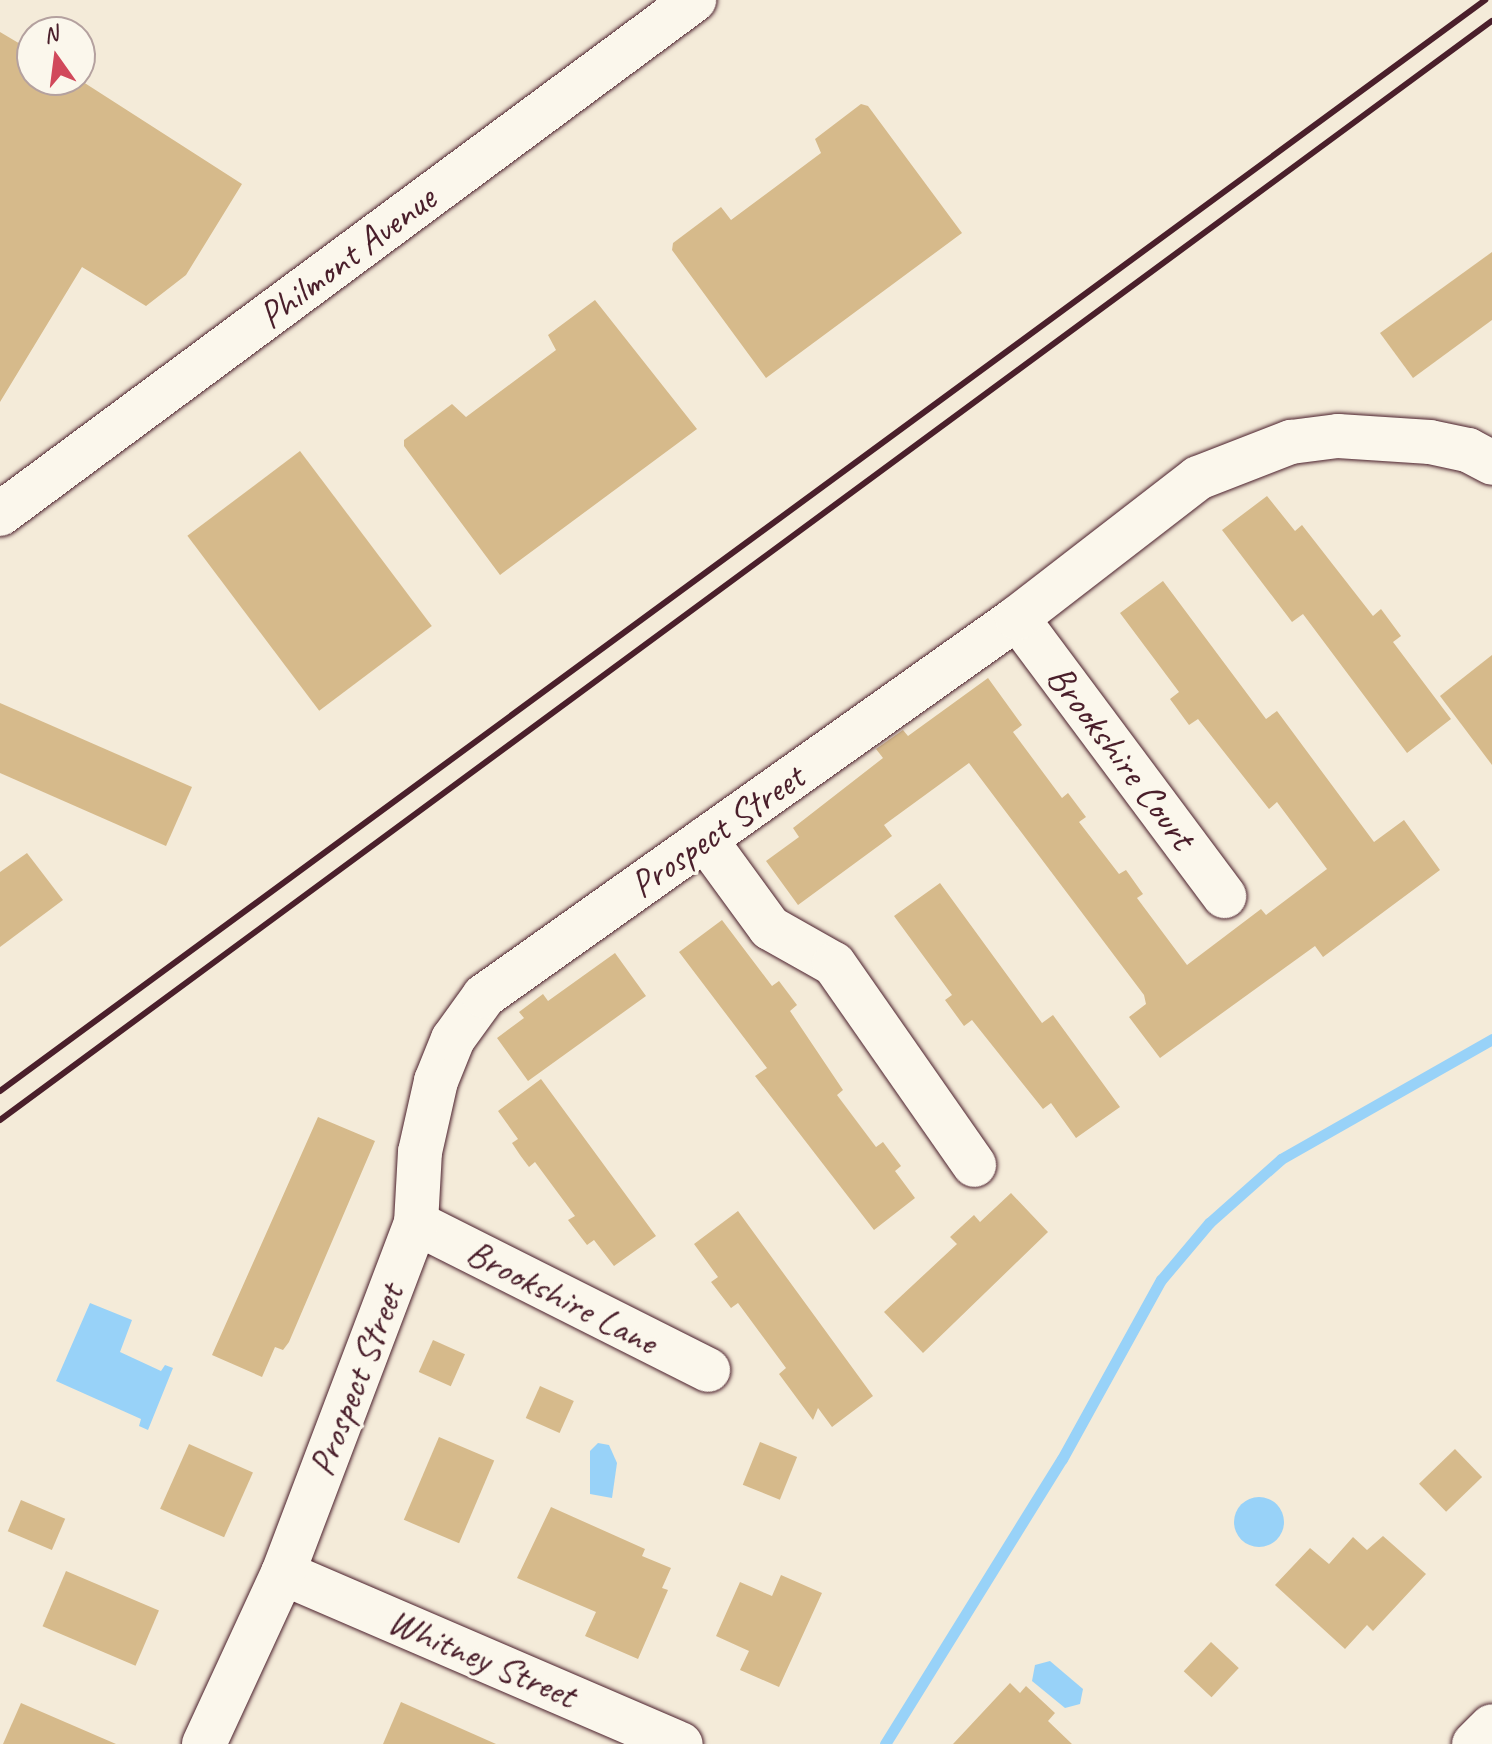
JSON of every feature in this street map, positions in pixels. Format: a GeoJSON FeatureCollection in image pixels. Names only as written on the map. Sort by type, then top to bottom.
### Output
{"type":"FeatureCollection","features":[{"type":"Feature","properties":{"kind":"street","name":"Philmont Avenue"},"geometry":{"type":"LineString","coordinates":[[0,514],[694,0]]}},
{"type":"Feature","properties":{"kind":"street","name":"Prospect Street"},"geometry":{"type":"LineString","coordinates":[[204,1744],[283,1573],[416,1223],[420,1152],[436,1081],[453,1039],[484,996],[1017,618],[1198,478],[1291,442],[1384,436],[1468,450],[1492,463]]}},
{"type":"Feature","properties":{"kind":"street","name":"Brookshire Court"},"geometry":{"type":"LineString","coordinates":[[1017,618],[1224,896]]}},
{"type":"Feature","properties":{"kind":"street"},"geometry":{"type":"LineString","coordinates":[[705,839],[770,928],[834,964],[974,1165]]}},
{"type":"Feature","properties":{"kind":"street","name":"Brookshire Lane"},"geometry":{"type":"LineString","coordinates":[[416,1223],[708,1370]]}},
{"type":"Feature","properties":{"kind":"street","name":"Whitney Street"},"geometry":{"type":"LineString","coordinates":[[283,1573],[681,1744]]}},
{"type":"Feature","properties":{"kind":"street"},"geometry":{"type":"LineString","coordinates":[[1474,1744],[1492,1726]]}},
{"type":"Feature","properties":{"kind":"water"},"geometry":{"type":"Polygon","coordinates":[[[90,1303],[132,1320],[120,1352],[161,1371],[165,1365],[173,1368],[148,1430],[139,1426],[141,1419],[56,1381],[90,1303]]]}},
{"type":"Feature","properties":{"kind":"water"},"geometry":{"type":"Polygon","coordinates":[[[598,1443],[609,1445],[617,1463],[612,1498],[590,1494],[590,1451],[598,1443]]]}},
{"type":"Feature","properties":{"kind":"water"},"geometry":{"type":"Polygon","coordinates":[[[1259,1497],[1277,1504],[1284,1522],[1277,1540],[1259,1547],[1241,1540],[1234,1522],[1241,1504],[1259,1497]]]}},
{"type":"Feature","properties":{"kind":"water"},"geometry":{"type":"Polygon","coordinates":[[[1050,1661],[1083,1689],[1080,1704],[1065,1708],[1032,1681],[1035,1665],[1050,1661]]]}},
{"type":"Feature","properties":{"kind":"building"},"geometry":{"type":"Polygon","coordinates":[[[0,32],[16,42],[16,96],[96,96],[96,90],[242,184],[186,275],[146,306],[82,267],[0,402],[0,32]]]}},
{"type":"Feature","properties":{"kind":"building"},"geometry":{"type":"Polygon","coordinates":[[[861,104],[868,106],[962,233],[766,378],[672,250],[673,243],[721,207],[731,220],[821,153],[815,139],[861,104]]]}},
{"type":"Feature","properties":{"kind":"building"},"geometry":{"type":"Polygon","coordinates":[[[1492,252],[1492,320],[1413,378],[1380,333],[1492,252]]]}},
{"type":"Feature","properties":{"kind":"building"},"geometry":{"type":"Polygon","coordinates":[[[595,300],[697,429],[500,575],[404,446],[404,440],[452,404],[466,417],[556,350],[548,335],[595,300]]]}},
{"type":"Feature","properties":{"kind":"building"},"geometry":{"type":"Polygon","coordinates":[[[300,451],[432,626],[319,711],[187,536],[300,451]]]}},
{"type":"Feature","properties":{"kind":"building"},"geometry":{"type":"Polygon","coordinates":[[[1267,496],[1295,531],[1302,525],[1373,616],[1381,609],[1401,636],[1393,642],[1451,719],[1407,753],[1303,614],[1292,622],[1222,530],[1267,496]]]}},
{"type":"Feature","properties":{"kind":"building"},"geometry":{"type":"Polygon","coordinates":[[[1163,581],[1266,719],[1277,711],[1374,842],[1404,820],[1440,870],[1323,957],[1315,946],[1160,1058],[1129,1017],[1146,1004],[1144,995],[969,763],[884,825],[892,836],[798,905],[766,861],[799,837],[793,828],[883,758],[876,749],[903,730],[908,736],[988,678],[1022,725],[1013,732],[1062,798],[1068,793],[1086,817],[1079,822],[1119,874],[1126,870],[1143,894],[1137,898],[1187,965],[1261,909],[1266,915],[1327,869],[1277,802],[1269,809],[1198,719],[1189,725],[1170,699],[1179,692],[1120,613],[1163,581]]]}},
{"type":"Feature","properties":{"kind":"building"},"geometry":{"type":"Polygon","coordinates":[[[1492,655],[1492,765],[1440,696],[1492,655]]]}},
{"type":"Feature","properties":{"kind":"building"},"geometry":{"type":"Polygon","coordinates":[[[0,703],[192,787],[166,846],[0,773],[0,703]]]}},
{"type":"Feature","properties":{"kind":"building"},"geometry":{"type":"Polygon","coordinates":[[[27,853],[63,900],[0,947],[0,872],[27,853]]]}},
{"type":"Feature","properties":{"kind":"building"},"geometry":{"type":"Polygon","coordinates":[[[940,883],[1042,1023],[1053,1015],[1120,1107],[1076,1138],[1051,1103],[1043,1109],[972,1020],[964,1026],[945,1000],[952,995],[894,916],[940,883]]]}},
{"type":"Feature","properties":{"kind":"building"},"geometry":{"type":"Polygon","coordinates":[[[722,920],[772,986],[779,981],[797,1005],[790,1011],[843,1090],[837,1095],[876,1147],[883,1142],[901,1166],[895,1171],[915,1198],[874,1230],[755,1076],[767,1068],[679,952],[722,920]]]}},
{"type":"Feature","properties":{"kind":"building"},"geometry":{"type":"Polygon","coordinates":[[[615,953],[646,996],[528,1081],[497,1038],[524,1018],[519,1012],[543,994],[548,1001],[615,953]]]}},
{"type":"Feature","properties":{"kind":"building"},"geometry":{"type":"Polygon","coordinates":[[[541,1079],[656,1236],[614,1266],[594,1240],[587,1245],[568,1220],[575,1216],[535,1162],[529,1167],[520,1155],[512,1143],[518,1139],[498,1111],[541,1079]]]}},
{"type":"Feature","properties":{"kind":"building"},"geometry":{"type":"Polygon","coordinates":[[[318,1117],[375,1141],[289,1342],[283,1350],[275,1347],[262,1377],[212,1355],[318,1117]]]}},
{"type":"Feature","properties":{"kind":"building"},"geometry":{"type":"Polygon","coordinates":[[[1011,1193],[1048,1232],[923,1353],[884,1312],[957,1244],[950,1237],[974,1215],[980,1222],[1011,1193]]]}},
{"type":"Feature","properties":{"kind":"building"},"geometry":{"type":"Polygon","coordinates":[[[738,1211],[873,1396],[832,1427],[818,1408],[813,1420],[779,1374],[786,1368],[738,1303],[731,1308],[711,1282],[718,1277],[694,1244],[738,1211]]]}},
{"type":"Feature","properties":{"kind":"building"},"geometry":{"type":"Polygon","coordinates":[[[433,1340],[465,1354],[451,1386],[419,1372],[433,1340]]]}},
{"type":"Feature","properties":{"kind":"building"},"geometry":{"type":"Polygon","coordinates":[[[540,1386],[574,1401],[560,1433],[526,1418],[540,1386]]]}},
{"type":"Feature","properties":{"kind":"building"},"geometry":{"type":"Polygon","coordinates":[[[439,1437],[494,1460],[459,1543],[404,1520],[439,1437]]]}},
{"type":"Feature","properties":{"kind":"building"},"geometry":{"type":"Polygon","coordinates":[[[760,1442],[797,1457],[780,1500],[743,1485],[760,1442]]]}},
{"type":"Feature","properties":{"kind":"building"},"geometry":{"type":"Polygon","coordinates":[[[189,1444],[253,1472],[224,1537],[160,1509],[189,1444]]]}},
{"type":"Feature","properties":{"kind":"building"},"geometry":{"type":"Polygon","coordinates":[[[1455,1449],[1482,1477],[1446,1512],[1419,1484],[1455,1449]]]}},
{"type":"Feature","properties":{"kind":"building"},"geometry":{"type":"Polygon","coordinates":[[[21,1500],[65,1519],[52,1550],[8,1531],[21,1500]]]}},
{"type":"Feature","properties":{"kind":"building"},"geometry":{"type":"Polygon","coordinates":[[[551,1507],[645,1549],[642,1556],[671,1568],[662,1588],[668,1590],[638,1659],[585,1636],[596,1612],[517,1578],[551,1507]]]}},
{"type":"Feature","properties":{"kind":"building"},"geometry":{"type":"Polygon","coordinates":[[[1383,1536],[1426,1574],[1373,1631],[1367,1625],[1345,1649],[1275,1585],[1310,1548],[1329,1564],[1353,1537],[1367,1550],[1383,1536]]]}},
{"type":"Feature","properties":{"kind":"building"},"geometry":{"type":"Polygon","coordinates":[[[66,1571],[159,1610],[136,1666],[43,1626],[66,1571]]]}},
{"type":"Feature","properties":{"kind":"building"},"geometry":{"type":"Polygon","coordinates":[[[781,1575],[822,1593],[779,1687],[740,1670],[749,1651],[716,1636],[740,1582],[772,1596],[781,1575]]]}},
{"type":"Feature","properties":{"kind":"building"},"geometry":{"type":"Polygon","coordinates":[[[1211,1642],[1239,1668],[1212,1697],[1184,1671],[1211,1642]]]}},
{"type":"Feature","properties":{"kind":"building"},"geometry":{"type":"Polygon","coordinates":[[[1010,1683],[1020,1693],[1026,1686],[1055,1713],[1048,1721],[1072,1744],[953,1744],[1010,1683]]]}},
{"type":"Feature","properties":{"kind":"building"},"geometry":{"type":"Polygon","coordinates":[[[401,1702],[435,1717],[496,1744],[383,1744],[401,1702]]]}},
{"type":"Feature","properties":{"kind":"building"},"geometry":{"type":"Polygon","coordinates":[[[21,1703],[116,1744],[3,1744],[21,1703]]]}},
{"type":"Feature","properties":{"kind":"waterway"},"geometry":{"type":"LineString","coordinates":[[885,1744],[1062,1459],[1161,1280],[1209,1223],[1281,1159],[1492,1039]]}},
{"type":"Feature","properties":{"kind":"railway"},"geometry":{"type":"LineString","coordinates":[[0,1091],[1485,0]]}},
{"type":"Feature","properties":{"kind":"railway"},"geometry":{"type":"LineString","coordinates":[[0,1120],[1492,21]]}}]}
